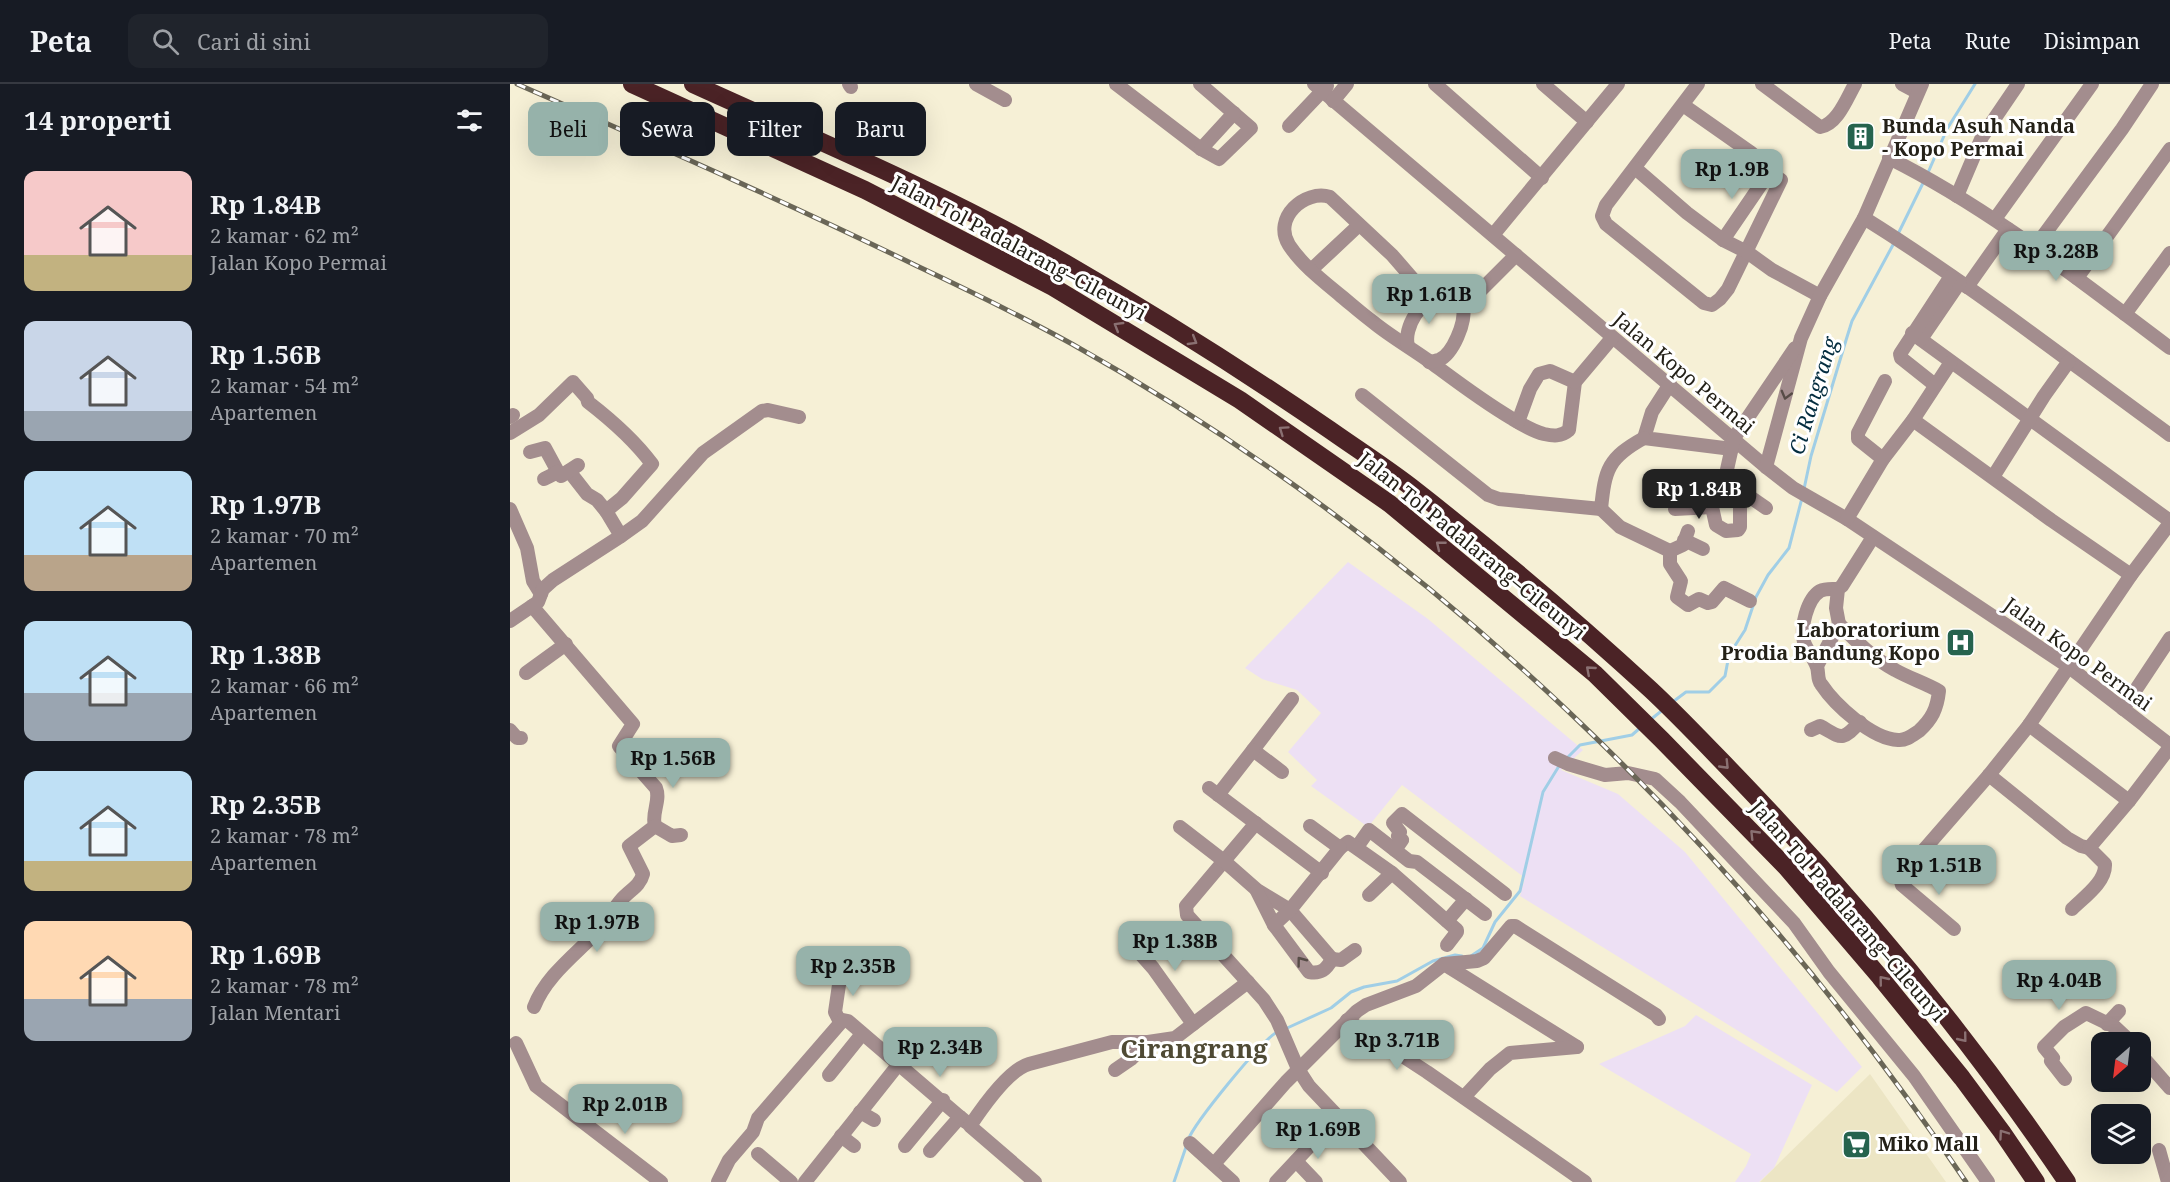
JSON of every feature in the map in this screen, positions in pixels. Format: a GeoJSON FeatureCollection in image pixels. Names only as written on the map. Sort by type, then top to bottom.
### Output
{"type":"FeatureCollection","features":[{"type":"Feature","properties":{"kind":"highway","name":"Jalan Tol Padalarang–Cileunyi"},"geometry":{"type":"LineString","coordinates":[[632,84],[865,190],[1053,287],[1240,400],[1390,504],[1541,628],[1632,710],[1786,867],[1880,977],[1969,1087],[2036,1182]]}},
{"type":"Feature","properties":{"kind":"highway","name":"Jalan Tol Padalarang–Cileunyi"},"geometry":{"type":"LineString","coordinates":[[693,84],[866,162],[1062,261],[1254,378],[1408,484],[1557,606],[1652,691],[1805,848],[1894,952],[1982,1062],[2024,1118],[2067,1182]]}},
{"type":"Feature","properties":{"kind":"street"},"geometry":{"type":"LineString","coordinates":[[976,84],[1005,100]]}},
{"type":"Feature","properties":{"kind":"street"},"geometry":{"type":"LineString","coordinates":[[1116,84],[1201,149],[1219,159],[1251,128],[1200,84]]}},
{"type":"Feature","properties":{"kind":"street"},"geometry":{"type":"LineString","coordinates":[[1289,126],[1326,92],[1347,84]]}},
{"type":"Feature","properties":{"kind":"street"},"geometry":{"type":"LineString","coordinates":[[1435,84],[1542,177]]}},
{"type":"Feature","properties":{"kind":"street"},"geometry":{"type":"LineString","coordinates":[[1543,84],[1587,123]]}},
{"type":"Feature","properties":{"kind":"street"},"geometry":{"type":"LineString","coordinates":[[1493,235],[1618,84]]}},
{"type":"Feature","properties":{"kind":"street"},"geometry":{"type":"LineString","coordinates":[[1683,105],[1750,152],[1762,162],[1768,172],[1781,180],[1724,295],[1712,305],[1702,301],[1632,247],[1602,219],[1606,205],[1698,84]]}},
{"type":"Feature","properties":{"kind":"street"},"geometry":{"type":"LineString","coordinates":[[1762,84],[1814,124],[1824,127],[1833,121],[1855,84]]}},
{"type":"Feature","properties":{"kind":"street"},"geometry":{"type":"LineString","coordinates":[[1766,508],[1740,490],[1740,527],[1738,530],[1726,531],[1716,525],[1712,507],[1726,474],[1733,444],[1801,338],[1820,296],[1864,218],[1919,88],[1902,84]]}},
{"type":"Feature","properties":{"kind":"street"},"geometry":{"type":"LineString","coordinates":[[1957,196],[1982,137],[2018,84]]}},
{"type":"Feature","properties":{"kind":"street"},"geometry":{"type":"LineString","coordinates":[[1995,219],[2092,84]]}},
{"type":"Feature","properties":{"kind":"street"},"geometry":{"type":"LineString","coordinates":[[2035,247],[2122,129],[2152,84]]}},
{"type":"Feature","properties":{"kind":"street","name":"Jalan Kopo Permai"},"geometry":{"type":"LineString","coordinates":[[1326,92],[1612,338],[1670,384],[1733,444],[1793,488],[1873,537],[1923,578],[1990,623],[2068,667],[2170,746]]}},
{"type":"Feature","properties":{"kind":"street"},"geometry":{"type":"LineString","coordinates":[[1201,149],[1234,113]]}},
{"type":"Feature","properties":{"kind":"street"},"geometry":{"type":"LineString","coordinates":[[2077,278],[2170,148]]}},
{"type":"Feature","properties":{"kind":"street"},"geometry":{"type":"LineString","coordinates":[[1889,158],[1995,219],[2170,348]]}},
{"type":"Feature","properties":{"kind":"street"},"geometry":{"type":"LineString","coordinates":[[1635,168],[1693,218],[1723,240],[1820,296]]}},
{"type":"Feature","properties":{"kind":"street"},"geometry":{"type":"LineString","coordinates":[[1723,240],[1768,172]]}},
{"type":"Feature","properties":{"kind":"street"},"geometry":{"type":"LineString","coordinates":[[1431,300],[1392,255],[1335,200],[1324,195],[1311,197],[1293,210],[1284,224],[1284,234],[1290,246],[1311,270],[1374,323],[1483,402],[1544,434],[1555,436],[1564,434],[1570,427],[1575,382],[1612,338]]}},
{"type":"Feature","properties":{"kind":"street"},"geometry":{"type":"LineString","coordinates":[[1864,218],[1905,243],[1960,282],[2170,435]]}},
{"type":"Feature","properties":{"kind":"street"},"geometry":{"type":"LineString","coordinates":[[1311,270],[1359,225]]}},
{"type":"Feature","properties":{"kind":"street"},"geometry":{"type":"LineString","coordinates":[[1935,385],[1900,356],[1940,301],[2008,229]]}},
{"type":"Feature","properties":{"kind":"street"},"geometry":{"type":"LineString","coordinates":[[2125,314],[2170,253]]}},
{"type":"Feature","properties":{"kind":"street"},"geometry":{"type":"LineString","coordinates":[[1463,308],[1516,255]]}},
{"type":"Feature","properties":{"kind":"street"},"geometry":{"type":"LineString","coordinates":[[1408,346],[1406,337],[1408,328],[1418,313],[1431,300],[1442,298],[1453,300],[1463,308],[1464,320],[1451,348],[1440,360],[1430,362]]}},
{"type":"Feature","properties":{"kind":"street"},"geometry":{"type":"LineString","coordinates":[[1916,336],[2170,522],[2029,726],[1900,878],[1902,885],[1954,929]]}},
{"type":"Feature","properties":{"kind":"street"},"geometry":{"type":"LineString","coordinates":[[1766,467],[1801,338]]}},
{"type":"Feature","properties":{"kind":"street"},"geometry":{"type":"LineString","coordinates":[[1993,477],[2068,361]]}},
{"type":"Feature","properties":{"kind":"street"},"geometry":{"type":"LineString","coordinates":[[1847,519],[1883,459],[1913,420],[1951,362]]}},
{"type":"Feature","properties":{"kind":"street"},"geometry":{"type":"LineString","coordinates":[[1518,422],[1530,390],[1539,374],[1550,370],[1575,382]]}},
{"type":"Feature","properties":{"kind":"street"},"geometry":{"type":"LineString","coordinates":[[1883,459],[1858,439],[1858,433],[1885,381]]}},
{"type":"Feature","properties":{"kind":"street"},"geometry":{"type":"LineString","coordinates":[[510,433],[539,415],[573,382],[588,402],[602,412],[643,452],[651,464],[622,498],[606,511]]}},
{"type":"Feature","properties":{"kind":"street"},"geometry":{"type":"LineString","coordinates":[[1644,438],[1652,412],[1670,384]]}},
{"type":"Feature","properties":{"kind":"street"},"geometry":{"type":"LineString","coordinates":[[1362,394],[1492,497],[1601,509],[1620,527],[1671,551]]}},
{"type":"Feature","properties":{"kind":"street"},"geometry":{"type":"LineString","coordinates":[[539,591],[642,520],[703,453],[756,415],[768,410],[799,417]]}},
{"type":"Feature","properties":{"kind":"street"},"geometry":{"type":"LineString","coordinates":[[1913,420],[2051,520],[2132,575]]}},
{"type":"Feature","properties":{"kind":"street"},"geometry":{"type":"LineString","coordinates":[[1601,509],[1604,480],[1615,459],[1621,452],[1644,438],[1733,444]]}},
{"type":"Feature","properties":{"kind":"street"},"geometry":{"type":"LineString","coordinates":[[530,452],[545,448],[568,470],[587,494],[597,500],[621,536]]}},
{"type":"Feature","properties":{"kind":"street"},"geometry":{"type":"LineString","coordinates":[[544,479],[568,470]]}},
{"type":"Feature","properties":{"kind":"street"},"geometry":{"type":"LineString","coordinates":[[1675,509],[1712,507]]}},
{"type":"Feature","properties":{"kind":"street"},"geometry":{"type":"LineString","coordinates":[[510,509],[527,548],[533,581],[539,591],[538,602],[510,621]]}},
{"type":"Feature","properties":{"kind":"street"},"geometry":{"type":"LineString","coordinates":[[1671,551],[1683,545],[1686,536],[1703,549]]}},
{"type":"Feature","properties":{"kind":"street"},"geometry":{"type":"LineString","coordinates":[[1838,589],[1836,608],[1839,624],[1857,642],[1894,670],[1939,691],[1938,706],[1929,722],[1911,736],[1898,740],[1877,734],[1838,704],[1819,682],[1816,666],[1804,639],[1806,616],[1817,593],[1822,590],[1838,589],[1842,586],[1873,537]]}},
{"type":"Feature","properties":{"kind":"street"},"geometry":{"type":"LineString","coordinates":[[1671,551],[1670,564],[1681,581],[1677,597],[1680,601],[1688,605],[1699,599],[1708,603],[1713,602],[1724,588],[1750,601]]}},
{"type":"Feature","properties":{"kind":"street"},"geometry":{"type":"LineString","coordinates":[[532,606],[633,724],[620,746],[656,788],[658,794],[653,820],[655,826],[672,836],[681,835]]}},
{"type":"Feature","properties":{"kind":"street"},"geometry":{"type":"LineString","coordinates":[[1816,666],[1839,624]]}},
{"type":"Feature","properties":{"kind":"street"},"geometry":{"type":"LineString","coordinates":[[526,673],[566,644]]}},
{"type":"Feature","properties":{"kind":"street"},"geometry":{"type":"LineString","coordinates":[[2123,709],[2168,646]]}},
{"type":"Feature","properties":{"kind":"street"},"geometry":{"type":"LineString","coordinates":[[1292,699],[1253,750],[1214,791],[1322,873]]}},
{"type":"Feature","properties":{"kind":"street"},"geometry":{"type":"LineString","coordinates":[[1811,730],[1820,726],[1838,737],[1843,737],[1848,735],[1860,722]]}},
{"type":"Feature","properties":{"kind":"street"},"geometry":{"type":"LineString","coordinates":[[2029,726],[2129,801]]}},
{"type":"Feature","properties":{"kind":"street"},"geometry":{"type":"LineString","coordinates":[[2089,848],[2129,801],[2170,746]]}},
{"type":"Feature","properties":{"kind":"street"},"geometry":{"type":"LineString","coordinates":[[1253,750],[1282,772]]}},
{"type":"Feature","properties":{"kind":"street"},"geometry":{"type":"LineString","coordinates":[[1562,761],[1605,775],[1628,773],[1655,779],[1680,802],[1794,923],[1829,972],[1914,1076],[1988,1182]]}},
{"type":"Feature","properties":{"kind":"street"},"geometry":{"type":"LineString","coordinates":[[1989,775],[2067,838],[2089,848],[2105,864],[2105,872],[2101,880],[2072,909]]}},
{"type":"Feature","properties":{"kind":"street"},"geometry":{"type":"LineString","coordinates":[[1395,850],[1402,840],[1398,836],[1400,832],[1393,823],[1402,814],[1505,894]]}},
{"type":"Feature","properties":{"kind":"street"},"geometry":{"type":"LineString","coordinates":[[1256,823],[1186,906],[1185,911],[1264,1000],[1277,1020],[1298,1069],[1309,1086],[1401,1182]]}},
{"type":"Feature","properties":{"kind":"street"},"geometry":{"type":"LineString","coordinates":[[534,1007],[547,983],[598,931],[621,900],[638,884],[643,874],[629,846],[655,826]]}},
{"type":"Feature","properties":{"kind":"street"},"geometry":{"type":"LineString","coordinates":[[1310,826],[1340,848]]}},
{"type":"Feature","properties":{"kind":"street"},"geometry":{"type":"LineString","coordinates":[[1180,828],[1224,861],[1257,890],[1290,910],[1332,959],[1341,960],[1355,950]]}},
{"type":"Feature","properties":{"kind":"street"},"geometry":{"type":"LineString","coordinates":[[1357,847],[1369,830],[1410,862],[1413,860],[1417,862],[1485,914]]}},
{"type":"Feature","properties":{"kind":"street"},"geometry":{"type":"LineString","coordinates":[[1274,925],[1322,873],[1340,848],[1348,842],[1392,873],[1457,931],[1447,945]]}},
{"type":"Feature","properties":{"kind":"street"},"geometry":{"type":"LineString","coordinates":[[1370,895],[1392,873]]}},
{"type":"Feature","properties":{"kind":"street"},"geometry":{"type":"LineString","coordinates":[[1257,890],[1274,925],[1309,972],[1318,974],[1324,971],[1332,959]]}},
{"type":"Feature","properties":{"kind":"street"},"geometry":{"type":"LineString","coordinates":[[1447,921],[1466,899]]}},
{"type":"Feature","properties":{"kind":"street"},"geometry":{"type":"LineString","coordinates":[[1214,1164],[1298,1069],[1347,1020],[1366,1005],[1416,986],[1444,964],[1477,961],[1484,958],[1508,929],[1515,926],[1659,1019]]}},
{"type":"Feature","properties":{"kind":"street"},"geometry":{"type":"LineString","coordinates":[[1130,942],[1153,968],[1193,1024]]}},
{"type":"Feature","properties":{"kind":"street"},"geometry":{"type":"LineString","coordinates":[[1444,964],[1577,1047],[1510,1053],[1490,1069],[1464,1097]]}},
{"type":"Feature","properties":{"kind":"street"},"geometry":{"type":"LineString","coordinates":[[840,978],[836,1012],[840,1022]]}},
{"type":"Feature","properties":{"kind":"street"},"geometry":{"type":"LineString","coordinates":[[930,1151],[988,1101],[1022,1066],[1112,1042],[1148,1042],[1175,1038],[1248,982]]}},
{"type":"Feature","properties":{"kind":"street"},"geometry":{"type":"LineString","coordinates":[[2104,1022],[2119,1011]]}},
{"type":"Feature","properties":{"kind":"street"},"geometry":{"type":"LineString","coordinates":[[2065,1080],[2053,1066],[2051,1061],[2053,1058],[2044,1047],[2064,1027],[2086,1013],[2122,1032]]}},
{"type":"Feature","properties":{"kind":"street"},"geometry":{"type":"LineString","coordinates":[[718,1182],[729,1160],[753,1132],[758,1118],[843,1020],[848,1021],[898,1065],[943,1100],[1035,1182]]}},
{"type":"Feature","properties":{"kind":"street"},"geometry":{"type":"LineString","coordinates":[[1347,1020],[1464,1097],[1585,1182]]}},
{"type":"Feature","properties":{"kind":"street"},"geometry":{"type":"LineString","coordinates":[[829,1075],[862,1034]]}},
{"type":"Feature","properties":{"kind":"street"},"geometry":{"type":"LineString","coordinates":[[1115,1070],[1131,1059],[1148,1042]]}},
{"type":"Feature","properties":{"kind":"street"},"geometry":{"type":"LineString","coordinates":[[516,1043],[536,1086],[660,1182]]}},
{"type":"Feature","properties":{"kind":"street"},"geometry":{"type":"LineString","coordinates":[[805,1182],[898,1065]]}},
{"type":"Feature","properties":{"kind":"street"},"geometry":{"type":"LineString","coordinates":[[2151,1066],[2170,1088]]}},
{"type":"Feature","properties":{"kind":"street"},"geometry":{"type":"LineString","coordinates":[[1286,1082],[1309,1086]]}},
{"type":"Feature","properties":{"kind":"street"},"geometry":{"type":"LineString","coordinates":[[905,1146],[943,1100]]}},
{"type":"Feature","properties":{"kind":"street"},"geometry":{"type":"LineString","coordinates":[[860,1112],[873,1120]]}},
{"type":"Feature","properties":{"kind":"street"},"geometry":{"type":"LineString","coordinates":[[1276,1182],[1337,1117]]}},
{"type":"Feature","properties":{"kind":"street"},"geometry":{"type":"LineString","coordinates":[[841,1136],[854,1146]]}},
{"type":"Feature","properties":{"kind":"street"},"geometry":{"type":"LineString","coordinates":[[1190,1143],[1229,1181]]}},
{"type":"Feature","properties":{"kind":"street"},"geometry":{"type":"LineString","coordinates":[[2159,1150],[2168,1182]]}},
{"type":"Feature","properties":{"kind":"street"},"geometry":{"type":"LineString","coordinates":[[758,1154],[791,1182]]}},
{"type":"Feature","properties":{"kind":"street"},"geometry":{"type":"LineString","coordinates":[[1296,1161],[1316,1182]]}},
{"type":"Feature","properties":{"kind":"shaded area"},"geometry":{"type":"Polygon","coordinates":[[[1348,562],[1428,619],[1583,750],[1561,770],[1618,794],[1685,852],[1862,1067],[1837,1092],[1520,896],[1525,878],[1402,785],[1368,827],[1311,786],[1317,780],[1288,752],[1321,713],[1297,690],[1262,679],[1245,668],[1348,562]]]}},
{"type":"Feature","properties":{"kind":"shaded area"},"geometry":{"type":"Polygon","coordinates":[[[1696,1015],[1812,1085],[1774,1168],[1759,1182],[1735,1182],[1751,1154],[1599,1064],[1685,1026],[1696,1015]]]}},
{"type":"Feature","properties":{"kind":"shaded area","name":"Miko Mall"},"geometry":{"type":"Polygon","coordinates":[[[1870,1074],[1946,1182],[1760,1182],[1774,1168],[1870,1074]]]}},
{"type":"Feature","properties":{"kind":"waterway","name":"Ci Rangrang"},"geometry":{"type":"LineString","coordinates":[[1927,175],[1947,129],[1975,84]]}},
{"type":"Feature","properties":{"kind":"waterway","name":"Ci Rangrang"},"geometry":{"type":"LineString","coordinates":[[1898,234],[1924,181]]}},
{"type":"Feature","properties":{"kind":"waterway","name":"Ci Rangrang"},"geometry":{"type":"LineString","coordinates":[[1804,489],[1811,456],[1852,321],[1894,243]]}},
{"type":"Feature","properties":{"kind":"waterway","name":"Ci Rangrang"},"geometry":{"type":"LineString","coordinates":[[1674,701],[1686,692],[1709,692],[1725,676],[1729,655],[1745,630],[1756,597],[1768,575],[1789,548],[1802,498]]}},
{"type":"Feature","properties":{"kind":"waterway","name":"Ci Rangrang"},"geometry":{"type":"LineString","coordinates":[[1650,720],[1664,709]]}},
{"type":"Feature","properties":{"kind":"waterway","name":"Ci Rangrang"},"geometry":{"type":"LineString","coordinates":[[1566,759],[1580,745],[1632,735],[1640,728]]}},
{"type":"Feature","properties":{"kind":"waterway","name":"Ci Rangrang"},"geometry":{"type":"LineString","coordinates":[[1471,956],[1483,948],[1495,922],[1520,891],[1543,792],[1559,766]]}},
{"type":"Feature","properties":{"kind":"waterway","name":"Ci Rangrang"},"geometry":{"type":"LineString","coordinates":[[1285,1029],[1331,1008],[1351,992],[1364,987],[1397,981],[1433,961],[1455,955],[1462,956]]}},
{"type":"Feature","properties":{"kind":"waterway","name":"Ci Rangrang"},"geometry":{"type":"LineString","coordinates":[[1188,1140],[1202,1117],[1229,1083],[1277,1032]]}},
{"type":"Feature","properties":{"kind":"waterway","name":"Ci Rangrang"},"geometry":{"type":"LineString","coordinates":[[1174,1182],[1186,1147]]}},
{"type":"Feature","properties":{"kind":"railway"},"geometry":{"type":"LineString","coordinates":[[517,84],[816,218],[1033,323],[1204,424],[1331,512],[1452,608],[1568,711],[1677,820],[1780,936],[1876,1056],[1966,1182]]}},
{"type":"Feature","properties":{"kind":"place","name":"Bunda Asuh Nanda - Kopo Permai"},"geometry":{"type":"Point","coordinates":[1861,137]}},
{"type":"Feature","properties":{"kind":"place","name":"Laboratorium Prodia Bandung Kopo"},"geometry":{"type":"Point","coordinates":[1961,642]}},
{"type":"Feature","properties":{"kind":"place","name":"Miko Mall"},"geometry":{"type":"Point","coordinates":[1857,1144]}},
{"type":"Feature","properties":{"kind":"district","name":"Cirangrang"},"geometry":{"type":"Point","coordinates":[1194,1049]}}]}
